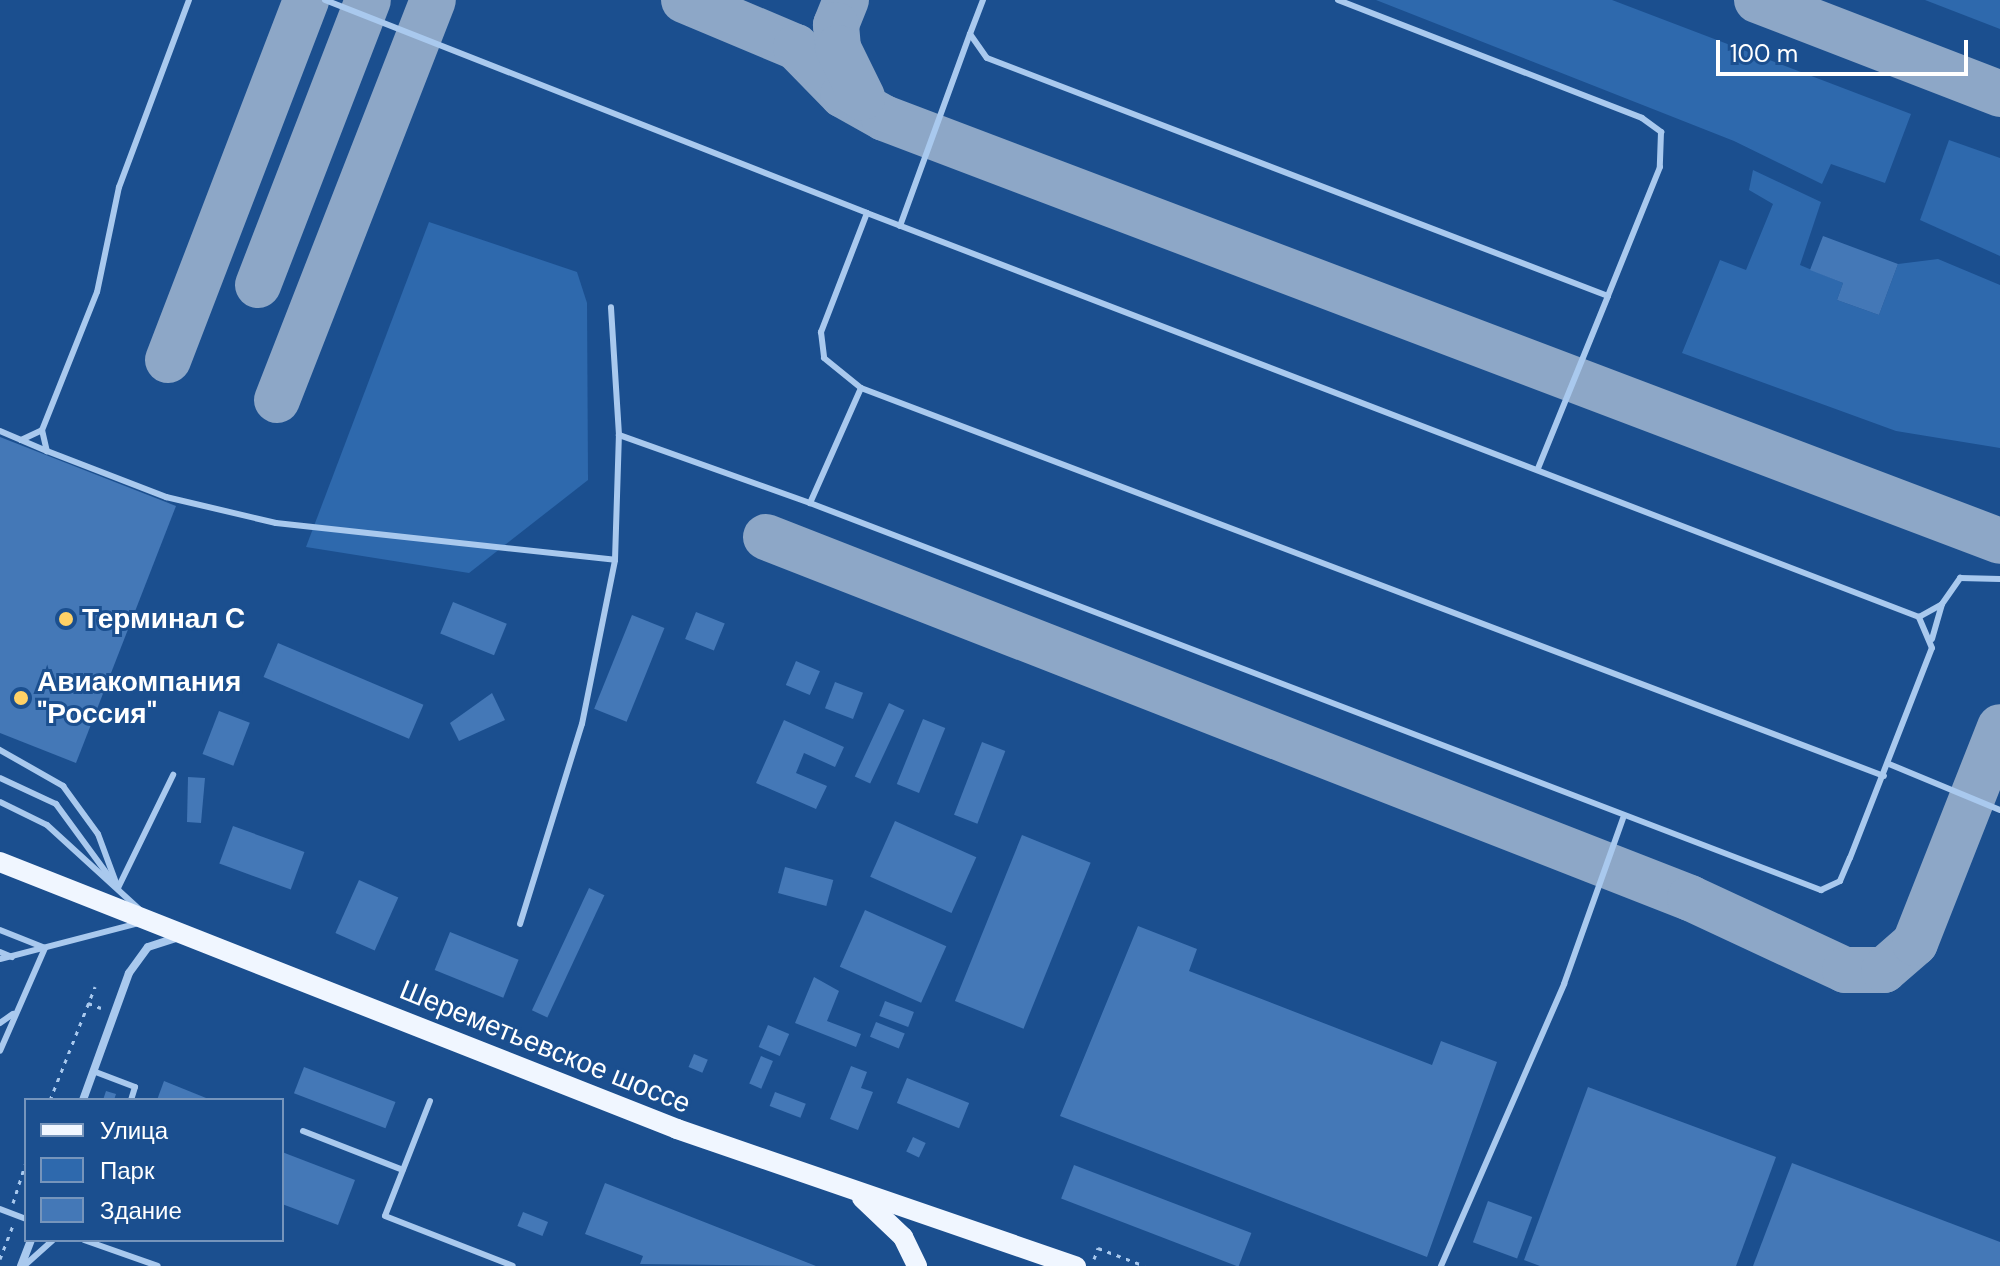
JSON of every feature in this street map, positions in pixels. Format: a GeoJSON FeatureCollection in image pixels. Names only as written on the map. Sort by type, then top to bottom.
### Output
{"type":"FeatureCollection","features":[{"type":"Feature","properties":{"kind":"main road","name":"Шереметьевское шоссе"},"geometry":{"type":"LineString","coordinates":[[0,862],[852,1192],[928,1210],[1076,1266]]}},
{"type":"Feature","properties":{"kind":"main road"},"geometry":{"type":"LineString","coordinates":[[852,1192],[889,1219],[917,1266]]}},
{"type":"Feature","properties":{"kind":"street"},"geometry":{"type":"LineString","coordinates":[[84,1098],[118,1001],[148,947],[188,935]]}},
{"type":"Feature","properties":{"kind":"street"},"geometry":{"type":"LineString","coordinates":[[22,1266],[30,1242]]}},
{"type":"Feature","properties":{"kind":"lane"},"geometry":{"type":"LineString","coordinates":[[47,451],[42,430],[97,292],[119,187],[189,0]]}},
{"type":"Feature","properties":{"kind":"lane"},"geometry":{"type":"LineString","coordinates":[[325,0],[900,226],[1538,468],[1919,617],[1932,639]]}},
{"type":"Feature","properties":{"kind":"lane"},"geometry":{"type":"LineString","coordinates":[[900,226],[983,0]]}},
{"type":"Feature","properties":{"kind":"lane"},"geometry":{"type":"LineString","coordinates":[[1338,0],[1642,118],[1661,132],[1660,167],[1538,468]]}},
{"type":"Feature","properties":{"kind":"lane"},"geometry":{"type":"LineString","coordinates":[[970,34],[978,51],[1013,69],[1608,296]]}},
{"type":"Feature","properties":{"kind":"lane"},"geometry":{"type":"LineString","coordinates":[[867,213],[821,332],[824,358],[861,388],[1884,776]]}},
{"type":"Feature","properties":{"kind":"lane"},"geometry":{"type":"LineString","coordinates":[[520,924],[582,724],[615,560],[619,435],[611,307]]}},
{"type":"Feature","properties":{"kind":"lane"},"geometry":{"type":"LineString","coordinates":[[810,503],[861,388]]}},
{"type":"Feature","properties":{"kind":"lane"},"geometry":{"type":"LineString","coordinates":[[21,440],[42,430]]}},
{"type":"Feature","properties":{"kind":"lane"},"geometry":{"type":"LineString","coordinates":[[0,431],[166,497],[276,523],[615,560]]}},
{"type":"Feature","properties":{"kind":"lane"},"geometry":{"type":"LineString","coordinates":[[619,435],[810,503],[1623,818],[1821,890],[1840,881],[1889,764],[1942,604],[1960,578],[2000,579]]}},
{"type":"Feature","properties":{"kind":"lane"},"geometry":{"type":"LineString","coordinates":[[1919,617],[1942,604]]}},
{"type":"Feature","properties":{"kind":"lane"},"geometry":{"type":"LineString","coordinates":[[0,750],[63,786],[98,834],[118,888]]}},
{"type":"Feature","properties":{"kind":"lane"},"geometry":{"type":"LineString","coordinates":[[1889,764],[2000,810]]}},
{"type":"Feature","properties":{"kind":"lane"},"geometry":{"type":"LineString","coordinates":[[118,888],[173,775]]}},
{"type":"Feature","properties":{"kind":"lane"},"geometry":{"type":"LineString","coordinates":[[0,778],[56,804],[118,888]]}},
{"type":"Feature","properties":{"kind":"lane"},"geometry":{"type":"LineString","coordinates":[[0,802],[47,825],[150,920]]}},
{"type":"Feature","properties":{"kind":"lane"},"geometry":{"type":"LineString","coordinates":[[1443,1266],[1564,984],[1623,818]]}},
{"type":"Feature","properties":{"kind":"lane"},"geometry":{"type":"LineString","coordinates":[[0,959],[15,958],[150,920]]}},
{"type":"Feature","properties":{"kind":"lane"},"geometry":{"type":"LineString","coordinates":[[0,930],[45,948]]}},
{"type":"Feature","properties":{"kind":"lane"},"geometry":{"type":"LineString","coordinates":[[0,1051],[45,948]]}},
{"type":"Feature","properties":{"kind":"lane"},"geometry":{"type":"LineString","coordinates":[[0,952],[15,958]]}},
{"type":"Feature","properties":{"kind":"lane"},"geometry":{"type":"LineString","coordinates":[[0,1023],[15,1012]]}},
{"type":"Feature","properties":{"kind":"lane"},"geometry":{"type":"LineString","coordinates":[[93,1071],[135,1087],[132,1098]]}},
{"type":"Feature","properties":{"kind":"lane"},"geometry":{"type":"LineString","coordinates":[[430,1101],[385,1216],[513,1266]]}},
{"type":"Feature","properties":{"kind":"lane"},"geometry":{"type":"LineString","coordinates":[[303,1131],[403,1170]]}},
{"type":"Feature","properties":{"kind":"lane"},"geometry":{"type":"LineString","coordinates":[[0,1209],[24,1218]]}},
{"type":"Feature","properties":{"kind":"lane"},"geometry":{"type":"LineString","coordinates":[[22,1266],[51,1242]]}},
{"type":"Feature","properties":{"kind":"lane"},"geometry":{"type":"LineString","coordinates":[[90,1242],[158,1266]]}},
{"type":"Feature","properties":{"kind":"path"},"geometry":{"type":"LineString","coordinates":[[51,1098],[95,987]]}},
{"type":"Feature","properties":{"kind":"path"},"geometry":{"type":"LineString","coordinates":[[88,1003],[101,1008]]}},
{"type":"Feature","properties":{"kind":"path"},"geometry":{"type":"LineString","coordinates":[[1091,1266],[1098,1248],[1145,1266]]}},
{"type":"Feature","properties":{"kind":"green space"},"geometry":{"type":"Polygon","coordinates":[[[1376,0],[1612,0],[1911,114],[1885,183],[1831,164],[1822,184],[1734,141],[1376,0]]]}},
{"type":"Feature","properties":{"kind":"green space"},"geometry":{"type":"Polygon","coordinates":[[[1925,0],[2000,0],[2000,29],[1925,0]]]}},
{"type":"Feature","properties":{"kind":"green space"},"geometry":{"type":"Polygon","coordinates":[[[1949,140],[2000,158],[2000,256],[1920,220],[1949,140]]]}},
{"type":"Feature","properties":{"kind":"green space"},"geometry":{"type":"Polygon","coordinates":[[[1753,170],[1821,202],[1800,265],[1843,283],[1837,300],[1879,315],[1898,264],[1938,259],[2000,285],[2000,448],[1896,431],[1682,353],[1720,260],[1746,270],[1773,204],[1749,190],[1753,170]]]}},
{"type":"Feature","properties":{"kind":"green space"},"geometry":{"type":"Polygon","coordinates":[[[429,222],[577,272],[587,303],[588,480],[469,573],[306,547],[429,222]]]}},
{"type":"Feature","properties":{"kind":"building"},"geometry":{"type":"Polygon","coordinates":[[[1823,236],[1898,264],[1879,315],[1837,300],[1843,283],[1810,270],[1823,236]]]}},
{"type":"Feature","properties":{"kind":"building","name":"Терминал C"},"geometry":{"type":"Polygon","coordinates":[[[0,437],[176,506],[76,763],[0,733],[0,437]]]}},
{"type":"Feature","properties":{"kind":"building"},"geometry":{"type":"Polygon","coordinates":[[[453,602],[507,624],[494,655],[440,634],[453,602]]]}},
{"type":"Feature","properties":{"kind":"building"},"geometry":{"type":"Polygon","coordinates":[[[696,612],[725,624],[714,651],[685,639],[696,612]]]}},
{"type":"Feature","properties":{"kind":"building"},"geometry":{"type":"Polygon","coordinates":[[[632,615],[664,628],[627,722],[594,709],[632,615]]]}},
{"type":"Feature","properties":{"kind":"building"},"geometry":{"type":"Polygon","coordinates":[[[278,643],[423,705],[409,739],[264,677],[278,643]]]}},
{"type":"Feature","properties":{"kind":"building"},"geometry":{"type":"Polygon","coordinates":[[[796,661],[820,671],[810,695],[786,685],[796,661]]]}},
{"type":"Feature","properties":{"kind":"building"},"geometry":{"type":"Polygon","coordinates":[[[835,682],[863,693],[853,719],[825,708],[835,682]]]}},
{"type":"Feature","properties":{"kind":"building"},"geometry":{"type":"Polygon","coordinates":[[[492,693],[505,720],[459,741],[450,723],[492,693]]]}},
{"type":"Feature","properties":{"kind":"building"},"geometry":{"type":"Polygon","coordinates":[[[889,703],[904,710],[870,784],[855,776],[889,703]]]}},
{"type":"Feature","properties":{"kind":"building"},"geometry":{"type":"Polygon","coordinates":[[[219,711],[250,723],[233,766],[203,754],[219,711]]]}},
{"type":"Feature","properties":{"kind":"building"},"geometry":{"type":"Polygon","coordinates":[[[923,719],[945,728],[919,793],[897,784],[923,719]]]}},
{"type":"Feature","properties":{"kind":"building"},"geometry":{"type":"Polygon","coordinates":[[[784,720],[844,747],[835,767],[804,753],[796,773],[827,786],[816,809],[756,783],[784,720]]]}},
{"type":"Feature","properties":{"kind":"building"},"geometry":{"type":"Polygon","coordinates":[[[982,742],[1005,751],[977,824],[954,815],[982,742]]]}},
{"type":"Feature","properties":{"kind":"building"},"geometry":{"type":"Polygon","coordinates":[[[188,777],[205,778],[201,823],[187,822],[188,777]]]}},
{"type":"Feature","properties":{"kind":"building"},"geometry":{"type":"Polygon","coordinates":[[[895,821],[976,857],[951,913],[870,877],[895,821]]]}},
{"type":"Feature","properties":{"kind":"building"},"geometry":{"type":"Polygon","coordinates":[[[233,826],[304,852],[291,890],[219,864],[233,826]]]}},
{"type":"Feature","properties":{"kind":"building"},"geometry":{"type":"Polygon","coordinates":[[[1022,835],[1091,863],[1024,1029],[955,1001],[1022,835]]]}},
{"type":"Feature","properties":{"kind":"building"},"geometry":{"type":"Polygon","coordinates":[[[785,867],[833,880],[826,906],[778,893],[785,867]]]}},
{"type":"Feature","properties":{"kind":"building"},"geometry":{"type":"Polygon","coordinates":[[[359,880],[398,897],[375,950],[335,933],[359,880]]]}},
{"type":"Feature","properties":{"kind":"building"},"geometry":{"type":"Polygon","coordinates":[[[589,888],[604,895],[547,1018],[532,1010],[589,888]]]}},
{"type":"Feature","properties":{"kind":"building"},"geometry":{"type":"Polygon","coordinates":[[[865,910],[946,946],[921,1003],[840,967],[865,910]]]}},
{"type":"Feature","properties":{"kind":"building"},"geometry":{"type":"Polygon","coordinates":[[[1138,926],[1197,949],[1189,971],[1432,1065],[1441,1041],[1497,1062],[1427,1257],[1060,1116],[1138,926]]]}},
{"type":"Feature","properties":{"kind":"building"},"geometry":{"type":"Polygon","coordinates":[[[450,932],[519,960],[503,998],[435,970],[450,932]]]}},
{"type":"Feature","properties":{"kind":"building"},"geometry":{"type":"Polygon","coordinates":[[[814,977],[839,991],[827,1021],[861,1034],[856,1047],[795,1023],[814,977]]]}},
{"type":"Feature","properties":{"kind":"building"},"geometry":{"type":"Polygon","coordinates":[[[885,1001],[914,1012],[908,1027],[879,1016],[885,1001]]]}},
{"type":"Feature","properties":{"kind":"building"},"geometry":{"type":"Polygon","coordinates":[[[876,1022],[905,1034],[899,1048],[870,1037],[876,1022]]]}},
{"type":"Feature","properties":{"kind":"building"},"geometry":{"type":"Polygon","coordinates":[[[768,1025],[789,1034],[780,1056],[759,1047],[768,1025]]]}},
{"type":"Feature","properties":{"kind":"building"},"geometry":{"type":"Polygon","coordinates":[[[694,1054],[708,1060],[702,1073],[689,1067],[694,1054]]]}},
{"type":"Feature","properties":{"kind":"building"},"geometry":{"type":"Polygon","coordinates":[[[761,1056],[773,1061],[761,1089],[749,1084],[761,1056]]]}},
{"type":"Feature","properties":{"kind":"building"},"geometry":{"type":"Polygon","coordinates":[[[851,1066],[867,1072],[861,1088],[873,1092],[858,1130],[830,1119],[851,1066]]]}},
{"type":"Feature","properties":{"kind":"building"},"geometry":{"type":"Polygon","coordinates":[[[304,1067],[395,1102],[385,1128],[294,1093],[304,1067]]]}},
{"type":"Feature","properties":{"kind":"building"},"geometry":{"type":"Polygon","coordinates":[[[907,1078],[969,1103],[959,1128],[897,1103],[907,1078]]]}},
{"type":"Feature","properties":{"kind":"building"},"geometry":{"type":"Polygon","coordinates":[[[164,1081],[206,1098],[158,1098],[164,1081]]]}},
{"type":"Feature","properties":{"kind":"building"},"geometry":{"type":"Polygon","coordinates":[[[1588,1087],[1776,1157],[1736,1266],[1540,1266],[1524,1260],[1588,1087]]]}},
{"type":"Feature","properties":{"kind":"building"},"geometry":{"type":"Polygon","coordinates":[[[106,1091],[116,1094],[115,1098],[104,1098],[106,1091]]]}},
{"type":"Feature","properties":{"kind":"building"},"geometry":{"type":"Polygon","coordinates":[[[775,1092],[806,1104],[800,1118],[770,1106],[775,1092]]]}},
{"type":"Feature","properties":{"kind":"building"},"geometry":{"type":"Polygon","coordinates":[[[913,1137],[926,1143],[919,1157],[906,1152],[913,1137]]]}},
{"type":"Feature","properties":{"kind":"building"},"geometry":{"type":"Polygon","coordinates":[[[284,1153],[355,1180],[338,1225],[284,1205],[284,1153]]]}},
{"type":"Feature","properties":{"kind":"building"},"geometry":{"type":"Polygon","coordinates":[[[1792,1163],[2000,1242],[2000,1266],[1753,1266],[1792,1163]]]}},
{"type":"Feature","properties":{"kind":"building"},"geometry":{"type":"Polygon","coordinates":[[[1074,1165],[1251,1233],[1237,1266],[1061,1199],[1074,1165]]]}},
{"type":"Feature","properties":{"kind":"building"},"geometry":{"type":"Polygon","coordinates":[[[605,1183],[816,1266],[640,1264],[643,1256],[585,1234],[605,1183]]]}},
{"type":"Feature","properties":{"kind":"building"},"geometry":{"type":"Polygon","coordinates":[[[1488,1201],[1532,1217],[1517,1258],[1473,1242],[1488,1201]]]}},
{"type":"Feature","properties":{"kind":"building"},"geometry":{"type":"Polygon","coordinates":[[[523,1212],[548,1222],[542,1236],[517,1226],[523,1212]]]}},
{"type":"Feature","properties":{"kind":"taxiway"},"geometry":{"type":"LineString","coordinates":[[168,360],[306,0]]}},
{"type":"Feature","properties":{"kind":"taxiway"},"geometry":{"type":"LineString","coordinates":[[258,285],[368,0]]}},
{"type":"Feature","properties":{"kind":"taxiway"},"geometry":{"type":"LineString","coordinates":[[277,400],[433,0]]}},
{"type":"Feature","properties":{"kind":"taxiway"},"geometry":{"type":"LineString","coordinates":[[684,0],[796,47],[843,95],[884,118],[2000,541]]}},
{"type":"Feature","properties":{"kind":"taxiway"},"geometry":{"type":"LineString","coordinates":[[846,0],[836,25],[838,48],[862,97]]}},
{"type":"Feature","properties":{"kind":"taxiway"},"geometry":{"type":"LineString","coordinates":[[1757,0],[2000,94]]}},
{"type":"Feature","properties":{"kind":"taxiway"},"geometry":{"type":"LineString","coordinates":[[766,537],[1690,898],[1845,970],[1884,970],[1915,943],[2000,727]]}},
{"type":"Feature","properties":{"kind":"place","name":"Терминал C"},"geometry":{"type":"Point","coordinates":[66,619]}},
{"type":"Feature","properties":{"kind":"place","name":"Авиакомпания \"Россия\""},"geometry":{"type":"Point","coordinates":[21,698]}}]}
